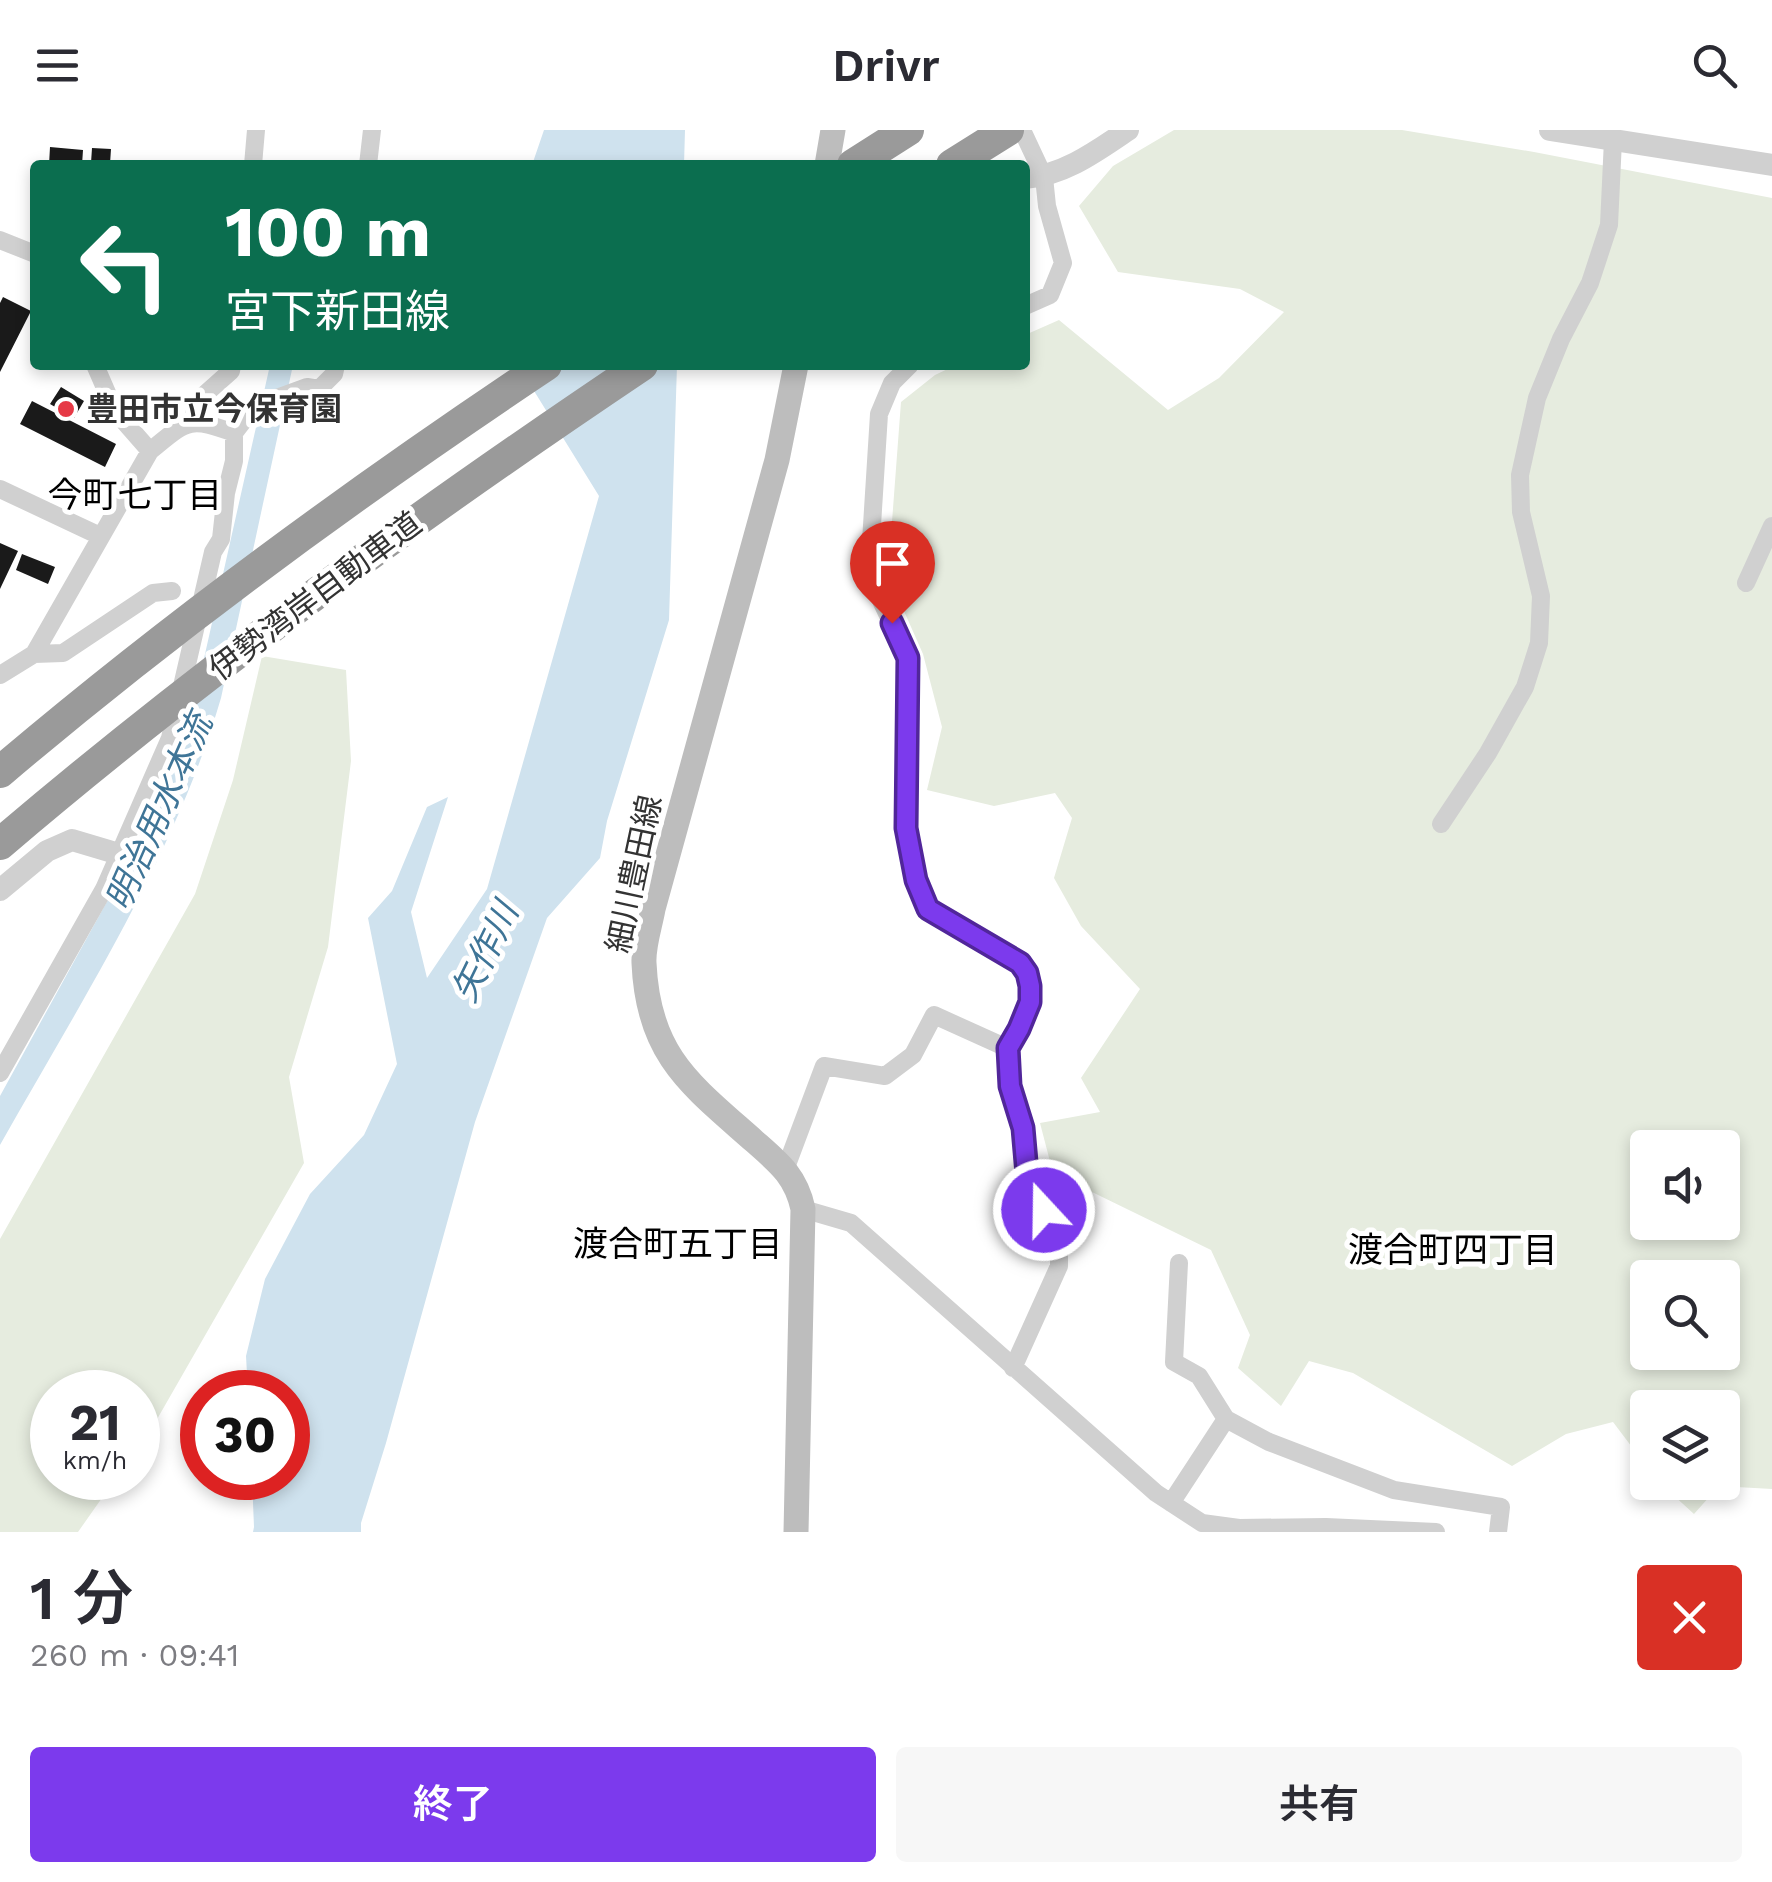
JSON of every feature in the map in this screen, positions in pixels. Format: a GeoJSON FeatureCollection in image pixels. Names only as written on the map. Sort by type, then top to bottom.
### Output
{"type":"FeatureCollection","features":[{"type":"Feature","properties":{"kind":"highway"},"geometry":{"type":"LineString","coordinates":[[847,160],[908,130]]}},
{"type":"Feature","properties":{"kind":"highway"},"geometry":{"type":"LineString","coordinates":[[960,160],[1008,130]]}},
{"type":"Feature","properties":{"kind":"highway","name":"伊勢湾岸自動車道"},"geometry":{"type":"LineString","coordinates":[[0,772],[267,560],[539,370]]}},
{"type":"Feature","properties":{"kind":"highway","name":"伊勢湾岸自動車道"},"geometry":{"type":"LineString","coordinates":[[0,844],[99,761],[298,606],[414,521],[635,370]]}},
{"type":"Feature","properties":{"kind":"main road"},"geometry":{"type":"LineString","coordinates":[[833,130],[838,160]]}},
{"type":"Feature","properties":{"kind":"main road","name":"細川豊田線"},"geometry":{"type":"LineString","coordinates":[[795,370],[778,460],[652,909],[644,960],[652,1019],[667,1055],[692,1087],[794,1180],[802,1209],[796,1532]]}},
{"type":"Feature","properties":{"kind":"street"},"geometry":{"type":"LineString","coordinates":[[253,160],[256,130]]}},
{"type":"Feature","properties":{"kind":"street"},"geometry":{"type":"LineString","coordinates":[[369,160],[372,130]]}},
{"type":"Feature","properties":{"kind":"street"},"geometry":{"type":"LineString","coordinates":[[1022,130],[1063,263],[1050,295],[1030,304]]}},
{"type":"Feature","properties":{"kind":"street"},"geometry":{"type":"LineString","coordinates":[[1035,177],[1088,156],[1128,130]]}},
{"type":"Feature","properties":{"kind":"street"},"geometry":{"type":"LineString","coordinates":[[1550,130],[1772,165]]}},
{"type":"Feature","properties":{"kind":"street"},"geometry":{"type":"LineString","coordinates":[[1441,824],[1525,687],[1539,643],[1541,596],[1521,512],[1520,475],[1537,398],[1590,283],[1609,225],[1613,140]]}},
{"type":"Feature","properties":{"kind":"street"},"geometry":{"type":"LineString","coordinates":[[0,240],[30,252]]}},
{"type":"Feature","properties":{"kind":"street"},"geometry":{"type":"LineString","coordinates":[[96,370],[115,411],[150,451]]}},
{"type":"Feature","properties":{"kind":"street"},"geometry":{"type":"LineString","coordinates":[[196,422],[194,404],[231,370]]}},
{"type":"Feature","properties":{"kind":"street"},"geometry":{"type":"LineString","coordinates":[[0,1074],[104,889],[170,738],[213,552],[221,539],[234,461],[234,433],[255,406],[307,388],[318,389],[335,370]]}},
{"type":"Feature","properties":{"kind":"street"},"geometry":{"type":"LineString","coordinates":[[905,370],[892,383],[879,414],[870,573],[908,658],[906,828],[916,880],[928,909],[1020,963],[1027,973],[1030,1002],[1008,1048],[1010,1086],[1023,1128],[1028,1185],[1059,1235],[1059,1266],[1013,1368]]}},
{"type":"Feature","properties":{"kind":"street"},"geometry":{"type":"LineString","coordinates":[[0,675],[34,654],[150,451],[176,430],[196,422],[234,433]]}},
{"type":"Feature","properties":{"kind":"street"},"geometry":{"type":"LineString","coordinates":[[0,489],[100,536]]}},
{"type":"Feature","properties":{"kind":"street"},"geometry":{"type":"LineString","coordinates":[[1746,583],[1772,526]]}},
{"type":"Feature","properties":{"kind":"street"},"geometry":{"type":"LineString","coordinates":[[34,654],[63,653],[153,593],[172,591]]}},
{"type":"Feature","properties":{"kind":"street"},"geometry":{"type":"LineString","coordinates":[[0,890],[47,851],[72,840],[119,854]]}},
{"type":"Feature","properties":{"kind":"street"},"geometry":{"type":"LineString","coordinates":[[785,1170],[824,1066],[885,1076],[912,1055],[934,1015],[1008,1048]]}},
{"type":"Feature","properties":{"kind":"street"},"geometry":{"type":"LineString","coordinates":[[802,1209],[850,1223],[1156,1493],[1202,1523],[1239,1528],[1436,1532]]}},
{"type":"Feature","properties":{"kind":"street"},"geometry":{"type":"LineString","coordinates":[[1179,1262],[1174,1362],[1199,1376],[1226,1419],[1269,1442],[1394,1490],[1501,1507],[1498,1532]]}},
{"type":"Feature","properties":{"kind":"street"},"geometry":{"type":"LineString","coordinates":[[1171,1503],[1226,1419]]}},
{"type":"Feature","properties":{"kind":"shaded area"},"geometry":{"type":"Polygon","coordinates":[[[1174,130],[1402,130],[1772,198],[1772,1489],[1740,1487],[1740,1390],[1630,1390],[1630,1444],[1613,1422],[1566,1434],[1512,1466],[1353,1373],[1309,1361],[1281,1406],[1238,1368],[1250,1335],[1211,1250],[1053,1173],[1040,1123],[1100,1112],[1081,1078],[1140,989],[1081,926],[1054,878],[1072,818],[1055,793],[994,806],[927,790],[942,727],[923,654],[888,575],[901,402],[935,375],[946,370],[1030,370],[1030,333],[1059,320],[1168,410],[1219,378],[1284,312],[1240,289],[1118,272],[1079,206],[1113,166],[1174,130]]]}},
{"type":"Feature","properties":{"kind":"shaded area"},"geometry":{"type":"Polygon","coordinates":[[[262,656],[346,670],[351,761],[328,947],[289,1077],[304,1163],[185,1370],[180,1370],[180,1379],[160,1414],[160,1370],[30,1370],[30,1500],[101,1500],[78,1532],[0,1532],[0,1239],[195,894],[233,780],[262,656]]]}},
{"type":"Feature","properties":{"kind":"shaded area"},"geometry":{"type":"Polygon","coordinates":[[[1679,1500],[1706,1500],[1694,1514],[1679,1500]]]}},
{"type":"Feature","properties":{"kind":"water"},"geometry":{"type":"Polygon","coordinates":[[[544,130],[685,130],[684,160],[534,160],[544,130]]]}},
{"type":"Feature","properties":{"kind":"water","name":"明治用水本流"},"geometry":{"type":"Polygon","coordinates":[[[269,370],[292,370],[221,698],[202,757],[123,928],[0,1145],[0,1096],[121,876],[183,739],[269,370]]]}},
{"type":"Feature","properties":{"kind":"water","name":"矢作川"},"geometry":{"type":"Polygon","coordinates":[[[521,370],[677,370],[669,620],[607,821],[600,858],[547,918],[475,1122],[361,1532],[253,1532],[253,1500],[310,1500],[310,1370],[247,1370],[246,1356],[265,1279],[310,1194],[364,1135],[397,1064],[368,918],[392,891],[427,807],[448,797],[411,912],[427,978],[487,889],[599,496],[521,370]]]}},
{"type":"Feature","properties":{"kind":"building"},"geometry":{"type":"Polygon","coordinates":[[[50,147],[83,150],[82,160],[49,160],[50,147]]]}},
{"type":"Feature","properties":{"kind":"building"},"geometry":{"type":"Polygon","coordinates":[[[92,148],[111,149],[110,160],[91,160],[92,148]]]}},
{"type":"Feature","properties":{"kind":"building"},"geometry":{"type":"Polygon","coordinates":[[[3,297],[30,313],[0,372],[3,297]]]}},
{"type":"Feature","properties":{"kind":"building"},"geometry":{"type":"Polygon","coordinates":[[[61,387],[84,401],[74,418],[50,404],[61,387]]]}},
{"type":"Feature","properties":{"kind":"building"},"geometry":{"type":"Polygon","coordinates":[[[32,401],[116,444],[105,467],[20,424],[32,401]]]}},
{"type":"Feature","properties":{"kind":"building"},"geometry":{"type":"Polygon","coordinates":[[[0,543],[18,551],[0,589],[0,543]]]}},
{"type":"Feature","properties":{"kind":"building"},"geometry":{"type":"Polygon","coordinates":[[[22,554],[55,567],[48,584],[16,570],[22,554]]]}},
{"type":"Feature","properties":{"kind":"place","name":"豊田市立今保育園"},"geometry":{"type":"Point","coordinates":[66,409]}},
{"type":"Feature","properties":{"kind":"district","name":"今町七丁目"},"geometry":{"type":"Point","coordinates":[135,495]}},
{"type":"Feature","properties":{"kind":"district","name":"渡合町五丁目"},"geometry":{"type":"Point","coordinates":[678,1244]}},
{"type":"Feature","properties":{"kind":"district","name":"渡合町四丁目"},"geometry":{"type":"Point","coordinates":[1453,1250]}},
{"type":"Feature","properties":{"kind":"route"},"geometry":{"type":"LineString","coordinates":[[892,623],[908,658],[906,828],[916,880],[928,909],[1020,963],[1027,973],[1030,1002],[1008,1048],[1010,1086],[1023,1128],[1028,1185],[1044,1210]]}}]}
